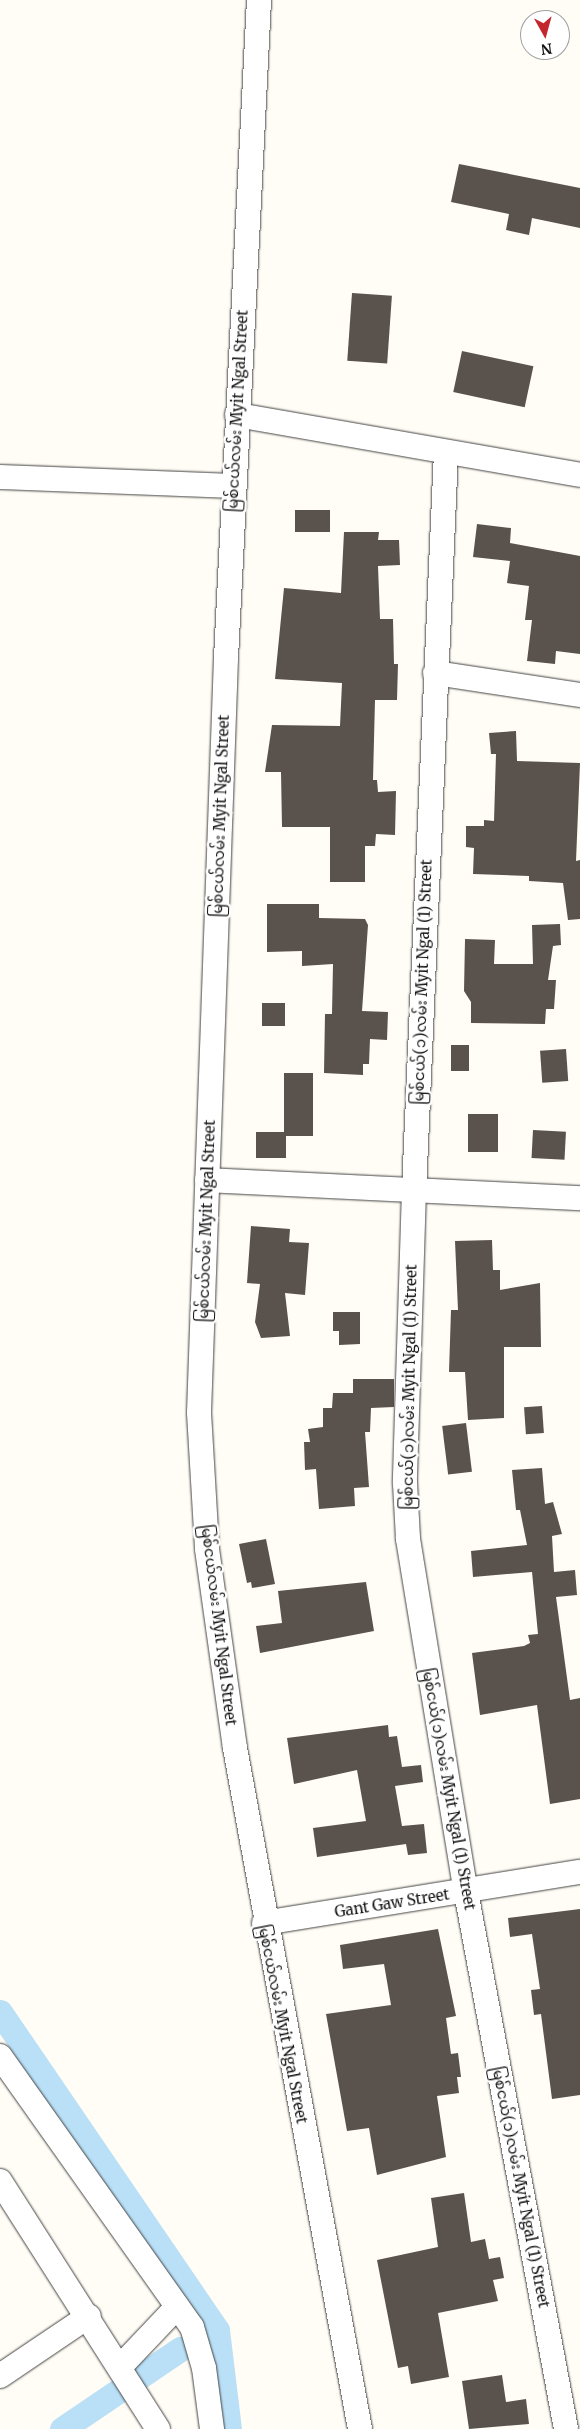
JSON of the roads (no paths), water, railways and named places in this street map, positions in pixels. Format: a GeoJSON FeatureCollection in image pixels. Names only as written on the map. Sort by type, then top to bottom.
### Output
{"type":"FeatureCollection","features":[{"type":"Feature","properties":{"kind":"street","name":"မြစ်ငယ်လမ်း Myit Ngal Street"},"geometry":{"type":"LineString","coordinates":[[259,0],[237,415],[199,1413],[208,1549],[218,1641],[264,1923],[360,2429]]}},
{"type":"Feature","properties":{"kind":"street"},"geometry":{"type":"LineString","coordinates":[[237,415],[580,475]]}},
{"type":"Feature","properties":{"kind":"street","name":"မြစ်ငယ်(၁)လမ်း Myit Ngal (1) Street"},"geometry":{"type":"LineString","coordinates":[[446,452],[414,1190],[405,1484],[408,1539],[466,1892],[566,2429]]}},
{"type":"Feature","properties":{"kind":"street"},"geometry":{"type":"LineString","coordinates":[[0,477],[234,486]]}},
{"type":"Feature","properties":{"kind":"street"},"geometry":{"type":"LineString","coordinates":[[435,672],[580,695]]}},
{"type":"Feature","properties":{"kind":"street"},"geometry":{"type":"LineString","coordinates":[[208,1180],[580,1198]]}},
{"type":"Feature","properties":{"kind":"street","name":"Gant Gaw Street"},"geometry":{"type":"LineString","coordinates":[[264,1923],[466,1892],[580,1872]]}},
{"type":"Feature","properties":{"kind":"street"},"geometry":{"type":"LineString","coordinates":[[0,2056],[198,2339],[212,2429]]}},
{"type":"Feature","properties":{"kind":"street"},"geometry":{"type":"LineString","coordinates":[[0,2181],[89,2316],[158,2429]]}},
{"type":"Feature","properties":{"kind":"street"},"geometry":{"type":"LineString","coordinates":[[122,2370],[177,2307]]}},
{"type":"Feature","properties":{"kind":"street"},"geometry":{"type":"LineString","coordinates":[[0,2376],[89,2316]]}},
{"type":"Feature","properties":{"kind":"waterway"},"geometry":{"type":"LineString","coordinates":[[0,2012],[217,2330],[229,2429]]}},
{"type":"Feature","properties":{"kind":"waterway"},"geometry":{"type":"LineString","coordinates":[[62,2429],[180,2349]]}}]}
